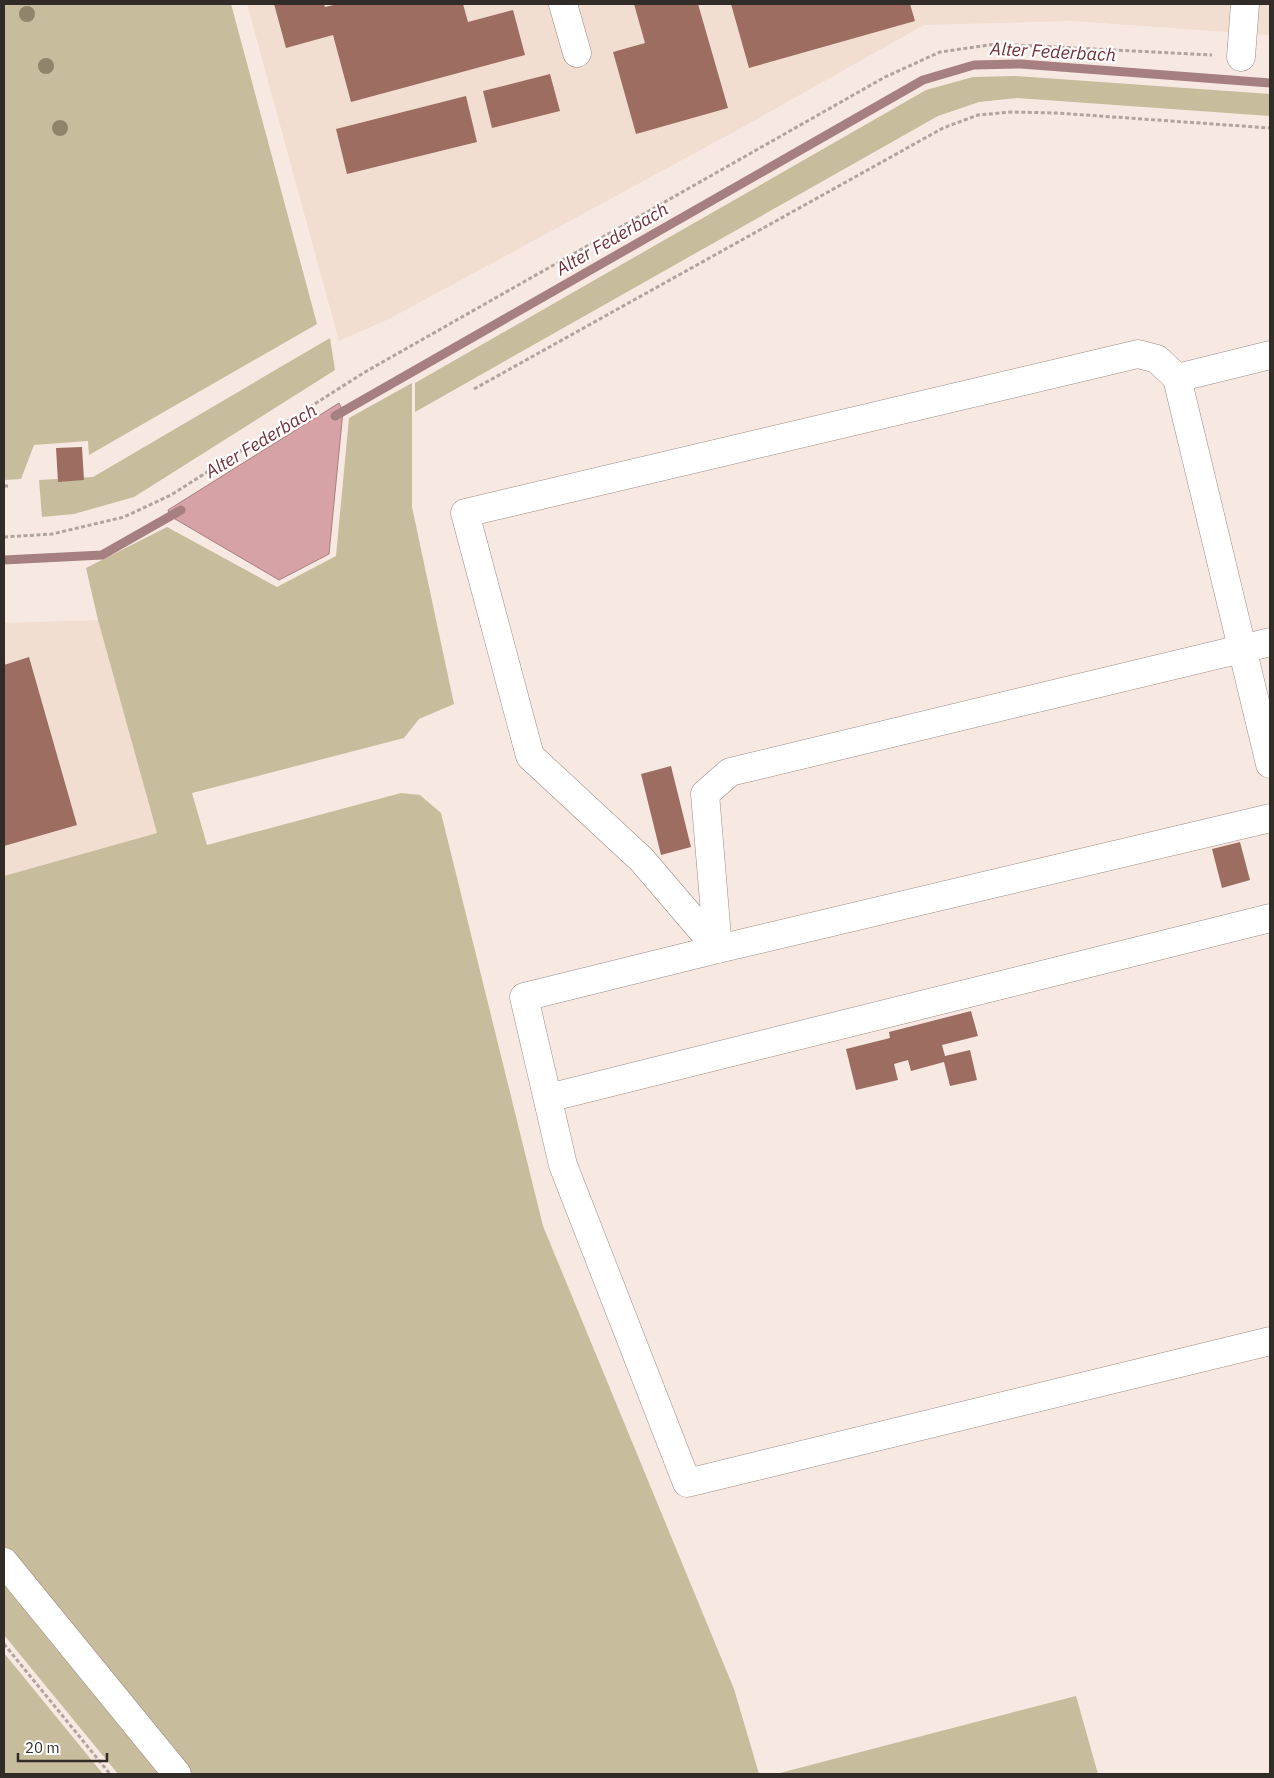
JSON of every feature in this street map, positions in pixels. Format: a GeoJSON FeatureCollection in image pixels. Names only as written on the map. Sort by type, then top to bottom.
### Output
{"type":"FeatureCollection","features":[{"type":"Feature","properties":{"kind":"lane"},"geometry":{"type":"LineString","coordinates":[[563,4],[577,53]]}},
{"type":"Feature","properties":{"kind":"lane"},"geometry":{"type":"LineString","coordinates":[[1241,56],[1245,4]]}},
{"type":"Feature","properties":{"kind":"lane"},"geometry":{"type":"LineString","coordinates":[[718,949],[642,860],[530,756],[465,513],[1138,354],[1157,359],[1177,378],[1270,764]]}},
{"type":"Feature","properties":{"kind":"lane"},"geometry":{"type":"LineString","coordinates":[[1177,378],[1270,355]]}},
{"type":"Feature","properties":{"kind":"lane"},"geometry":{"type":"LineString","coordinates":[[718,949],[705,794],[730,772],[1270,642]]}},
{"type":"Feature","properties":{"kind":"lane"},"geometry":{"type":"LineString","coordinates":[[1270,818],[524,997],[563,1165],[687,1483],[1270,1341]]}},
{"type":"Feature","properties":{"kind":"lane"},"geometry":{"type":"LineString","coordinates":[[548,1098],[1270,918]]}},
{"type":"Feature","properties":{"kind":"lane"},"geometry":{"type":"LineString","coordinates":[[4,1562],[177,1774]]}},
{"type":"Feature","properties":{"kind":"path"},"geometry":{"type":"LineString","coordinates":[[4,537],[52,534],[124,517],[171,495],[365,372],[885,77],[940,52],[996,44],[1241,56]]}},
{"type":"Feature","properties":{"kind":"path"},"geometry":{"type":"LineString","coordinates":[[474,390],[943,128],[978,115],[1011,112],[1057,113],[1270,128]]}},
{"type":"Feature","properties":{"kind":"path"},"geometry":{"type":"LineString","coordinates":[[4,486],[10,486]]}},
{"type":"Feature","properties":{"kind":"path"},"geometry":{"type":"LineString","coordinates":[[4,1644],[110,1774]]}},
{"type":"Feature","properties":{"kind":"shaded area"},"geometry":{"type":"Polygon","coordinates":[[[4,4],[231,4],[317,324],[89,455],[88,441],[34,445],[21,479],[4,480],[4,4]]]}},
{"type":"Feature","properties":{"kind":"shaded area"},"geometry":{"type":"Polygon","coordinates":[[[247,4],[1270,4],[1270,35],[1073,21],[924,25],[743,127],[391,318],[339,341],[247,4]]]}},
{"type":"Feature","properties":{"kind":"shaded area"},"geometry":{"type":"Polygon","coordinates":[[[1015,76],[1270,94],[1270,116],[1017,98],[979,102],[938,116],[415,412],[415,383],[926,90],[973,77],[1015,76]]]}},
{"type":"Feature","properties":{"kind":"shaded area"},"geometry":{"type":"Polygon","coordinates":[[[330,338],[335,370],[134,497],[74,514],[42,517],[39,480],[93,477],[330,338]]]}},
{"type":"Feature","properties":{"kind":"shaded area"},"geometry":{"type":"Polygon","coordinates":[[[412,383],[412,507],[454,704],[419,719],[404,738],[192,793],[207,845],[401,793],[420,795],[441,813],[543,1226],[734,1689],[759,1774],[185,1774],[4,1550],[4,876],[157,833],[98,620],[86,568],[167,527],[277,587],[336,556],[349,418],[412,383]]]}},
{"type":"Feature","properties":{"kind":"shaded area"},"geometry":{"type":"Polygon","coordinates":[[[339,403],[343,411],[329,554],[279,580],[170,516],[168,510],[339,403]]]}},
{"type":"Feature","properties":{"kind":"shaded area"},"geometry":{"type":"Polygon","coordinates":[[[98,620],[157,833],[4,876],[4,623],[98,620]]]}},
{"type":"Feature","properties":{"kind":"shaded area"},"geometry":{"type":"Polygon","coordinates":[[[4,1571],[170,1774],[118,1774],[4,1635],[4,1571]]]}},
{"type":"Feature","properties":{"kind":"shaded area"},"geometry":{"type":"Polygon","coordinates":[[[4,1653],[103,1774],[4,1774],[4,1653]]]}},
{"type":"Feature","properties":{"kind":"shaded area"},"geometry":{"type":"Polygon","coordinates":[[[1076,1696],[1098,1774],[776,1774],[1076,1696]]]}},
{"type":"Feature","properties":{"kind":"building"},"geometry":{"type":"Polygon","coordinates":[[[274,4],[324,4],[325,7],[338,4],[463,4],[468,22],[513,10],[525,55],[351,102],[333,35],[286,48],[274,4]]]}},
{"type":"Feature","properties":{"kind":"building"},"geometry":{"type":"Polygon","coordinates":[[[634,4],[698,4],[728,108],[636,134],[613,52],[645,43],[634,4]]]}},
{"type":"Feature","properties":{"kind":"building"},"geometry":{"type":"Polygon","coordinates":[[[731,4],[910,4],[915,21],[749,68],[731,4]]]}},
{"type":"Feature","properties":{"kind":"building"},"geometry":{"type":"Polygon","coordinates":[[[550,74],[560,111],[492,128],[483,91],[550,74]]]}},
{"type":"Feature","properties":{"kind":"building"},"geometry":{"type":"Polygon","coordinates":[[[466,96],[477,142],[347,174],[336,129],[466,96]]]}},
{"type":"Feature","properties":{"kind":"building"},"geometry":{"type":"Polygon","coordinates":[[[82,447],[84,480],[58,482],[56,448],[82,447]]]}},
{"type":"Feature","properties":{"kind":"building"},"geometry":{"type":"Polygon","coordinates":[[[29,657],[77,825],[4,846],[4,665],[29,657]]]}},
{"type":"Feature","properties":{"kind":"building"},"geometry":{"type":"Polygon","coordinates":[[[671,766],[691,847],[661,855],[641,774],[671,766]]]}},
{"type":"Feature","properties":{"kind":"building"},"geometry":{"type":"Polygon","coordinates":[[[1240,842],[1250,880],[1222,888],[1212,849],[1240,842]]]}},
{"type":"Feature","properties":{"kind":"building"},"geometry":{"type":"Polygon","coordinates":[[[971,1011],[978,1036],[942,1045],[945,1056],[970,1050],[977,1080],[950,1086],[944,1062],[911,1071],[908,1060],[894,1064],[898,1080],[856,1090],[846,1049],[890,1038],[889,1032],[971,1011]]]}},
{"type":"Feature","properties":{"kind":"waterway","name":"Alter Federbach"},"geometry":{"type":"LineString","coordinates":[[335,416],[923,80],[974,65],[1021,64],[1270,83]]}},
{"type":"Feature","properties":{"kind":"waterway","name":"Alter Federbach"},"geometry":{"type":"LineString","coordinates":[[4,560],[102,555],[181,510]]}}]}
